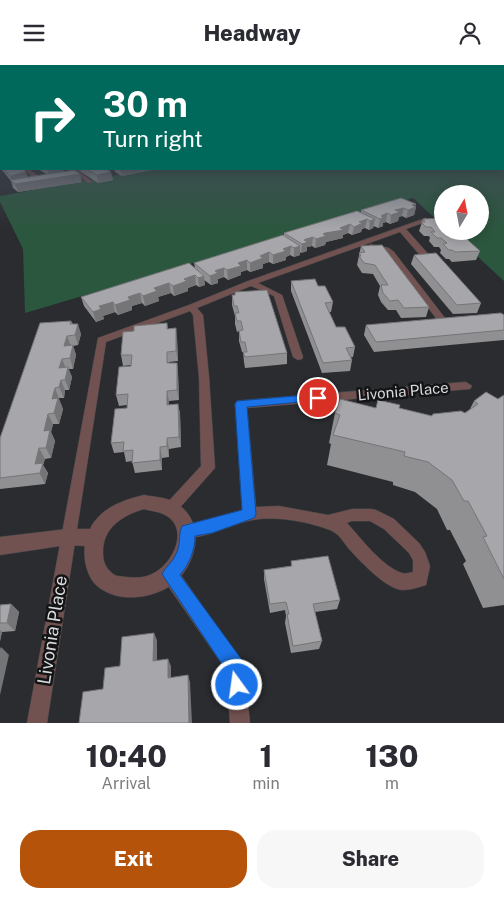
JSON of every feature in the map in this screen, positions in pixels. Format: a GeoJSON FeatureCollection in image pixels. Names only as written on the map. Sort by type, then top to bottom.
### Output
{"type":"FeatureCollection","features":[{"type":"Feature","properties":{"kind":"street"},"geometry":{"type":"LineString","coordinates":[[144,502],[158,503],[171,508],[184,521],[187,531],[187,546],[182,561],[157,584],[141,589],[126,589],[112,585],[101,576],[94,565],[93,551],[96,537],[103,524],[115,513],[129,506],[144,502]]}},
{"type":"Feature","properties":{"kind":"street"},"geometry":{"type":"LineString","coordinates":[[0,546],[67,537],[96,537]]}},
{"type":"Feature","properties":{"kind":"lane"},"geometry":{"type":"LineString","coordinates":[[27,170],[38,179],[57,176]]}},
{"type":"Feature","properties":{"kind":"lane"},"geometry":{"type":"LineString","coordinates":[[67,175],[75,172],[90,182]]}},
{"type":"Feature","properties":{"kind":"lane","name":"Livonia Place"},"geometry":{"type":"LineString","coordinates":[[37,723],[101,340],[251,283],[426,220]]}},
{"type":"Feature","properties":{"kind":"lane"},"geometry":{"type":"LineString","coordinates":[[402,229],[427,258]]}},
{"type":"Feature","properties":{"kind":"lane"},"geometry":{"type":"LineString","coordinates":[[363,244],[386,250],[391,254],[441,320]]}},
{"type":"Feature","properties":{"kind":"lane"},"geometry":{"type":"LineString","coordinates":[[251,283],[278,295],[298,357]]}},
{"type":"Feature","properties":{"kind":"lane"},"geometry":{"type":"LineString","coordinates":[[171,508],[208,468],[204,377],[198,315],[192,307]]}},
{"type":"Feature","properties":{"kind":"lane","name":"Livonia Place"},"geometry":{"type":"LineString","coordinates":[[249,514],[241,404],[466,386]]}},
{"type":"Feature","properties":{"kind":"lane"},"geometry":{"type":"LineString","coordinates":[[187,531],[212,526],[249,514],[279,512],[328,522],[342,528],[356,545],[384,572],[402,582],[420,579],[422,566],[420,557],[414,547],[389,524],[371,515],[339,517],[328,522]]}},
{"type":"Feature","properties":{"kind":"lane"},"geometry":{"type":"LineString","coordinates":[[170,574],[235,667],[240,723]]}},
{"type":"Feature","properties":{"kind":"green space"},"geometry":{"type":"Polygon","coordinates":[[[145,170],[504,170],[504,281],[460,240],[489,240],[489,185],[434,185],[434,218],[413,198],[25,313],[23,249],[0,202],[0,196],[145,170]]]}},
{"type":"Feature","properties":{"kind":"building"},"geometry":{"type":"Polygon","coordinates":[[[5,170],[24,170],[26,172],[10,176],[5,170]]]}},
{"type":"Feature","properties":{"kind":"building"},"geometry":{"type":"Polygon","coordinates":[[[74,170],[80,174],[15,184],[10,180],[74,170]]]}},
{"type":"Feature","properties":{"kind":"building"},"geometry":{"type":"Polygon","coordinates":[[[88,170],[108,170],[111,172],[97,175],[88,170]]]}},
{"type":"Feature","properties":{"kind":"building"},"geometry":{"type":"Polygon","coordinates":[[[401,198],[416,204],[412,205],[416,207],[408,210],[404,208],[395,210],[400,212],[391,215],[387,213],[381,216],[384,217],[380,219],[361,210],[401,198]]]}},
{"type":"Feature","properties":{"kind":"building"},"geometry":{"type":"Polygon","coordinates":[[[357,211],[375,219],[359,222],[363,223],[354,227],[350,224],[340,228],[344,230],[325,233],[323,234],[326,236],[316,239],[313,237],[306,239],[304,240],[308,242],[302,244],[284,233],[357,211]]]}},
{"type":"Feature","properties":{"kind":"building"},"geometry":{"type":"Polygon","coordinates":[[[434,218],[434,231],[421,222],[425,222],[423,219],[434,218]]]}},
{"type":"Feature","properties":{"kind":"building"},"geometry":{"type":"Polygon","coordinates":[[[283,235],[300,246],[294,248],[291,246],[283,249],[286,251],[273,255],[269,252],[260,256],[263,258],[250,263],[247,260],[238,263],[241,266],[227,270],[224,268],[217,270],[215,271],[218,273],[210,276],[194,263],[283,235]]]}},
{"type":"Feature","properties":{"kind":"building"},"geometry":{"type":"Polygon","coordinates":[[[443,240],[468,240],[480,251],[455,252],[449,250],[443,244],[447,243],[443,240]]]}},
{"type":"Feature","properties":{"kind":"building"},"geometry":{"type":"Polygon","coordinates":[[[382,245],[429,307],[404,308],[398,300],[390,301],[383,293],[381,285],[388,285],[375,265],[364,263],[359,256],[361,256],[359,253],[365,252],[361,246],[382,245]]]}},
{"type":"Feature","properties":{"kind":"building"},"geometry":{"type":"Polygon","coordinates":[[[436,253],[481,303],[457,305],[414,255],[436,253]]]}},
{"type":"Feature","properties":{"kind":"building"},"geometry":{"type":"Polygon","coordinates":[[[189,263],[204,276],[198,278],[195,275],[184,279],[187,281],[173,286],[169,283],[154,288],[157,291],[143,296],[140,293],[128,297],[130,300],[115,305],[113,302],[99,306],[101,309],[93,312],[81,297],[189,263]]]}},
{"type":"Feature","properties":{"kind":"building"},"geometry":{"type":"Polygon","coordinates":[[[315,279],[318,286],[325,286],[333,302],[325,303],[336,327],[345,327],[355,347],[346,348],[352,360],[323,363],[291,281],[315,279]]]}},
{"type":"Feature","properties":{"kind":"building"},"geometry":{"type":"Polygon","coordinates":[[[267,290],[287,353],[245,357],[243,352],[247,352],[245,342],[241,342],[239,331],[243,330],[241,321],[237,321],[235,313],[239,313],[237,306],[234,306],[232,295],[235,295],[235,292],[267,290]]]}},
{"type":"Feature","properties":{"kind":"building"},"geometry":{"type":"Polygon","coordinates":[[[501,313],[504,315],[504,330],[376,342],[366,325],[501,313]]]}},
{"type":"Feature","properties":{"kind":"building"},"geometry":{"type":"Polygon","coordinates":[[[71,321],[70,324],[78,324],[75,335],[67,336],[64,346],[73,345],[70,358],[62,359],[59,368],[68,367],[65,380],[61,380],[59,387],[55,388],[52,399],[58,398],[54,413],[48,414],[44,431],[50,430],[46,448],[39,448],[35,464],[43,463],[40,473],[0,478],[0,438],[40,323],[71,321]]]}},
{"type":"Feature","properties":{"kind":"building"},"geometry":{"type":"Polygon","coordinates":[[[167,323],[167,329],[176,328],[176,351],[167,352],[167,363],[177,363],[177,390],[167,391],[167,405],[178,404],[179,437],[167,438],[167,446],[160,447],[160,460],[132,463],[133,450],[123,451],[124,442],[111,443],[115,409],[127,408],[128,394],[116,395],[119,367],[131,366],[132,355],[121,355],[123,332],[134,331],[134,326],[167,323]]]}},
{"type":"Feature","properties":{"kind":"building"},"geometry":{"type":"Polygon","coordinates":[[[486,392],[498,399],[504,395],[504,579],[483,537],[487,536],[468,501],[464,501],[452,480],[428,462],[404,456],[405,452],[333,435],[340,415],[335,413],[340,399],[376,408],[378,400],[400,405],[399,408],[432,416],[433,414],[461,411],[465,413],[478,404],[474,401],[486,392]]]}},
{"type":"Feature","properties":{"kind":"building"},"geometry":{"type":"Polygon","coordinates":[[[328,556],[340,600],[313,604],[322,641],[293,646],[286,602],[270,604],[264,570],[292,566],[291,561],[328,556]]]}},
{"type":"Feature","properties":{"kind":"building"},"geometry":{"type":"Polygon","coordinates":[[[11,604],[7,623],[0,623],[0,605],[11,604]]]}},
{"type":"Feature","properties":{"kind":"building"},"geometry":{"type":"Polygon","coordinates":[[[154,633],[153,661],[168,659],[168,678],[188,675],[189,723],[79,723],[83,692],[103,689],[105,668],[120,666],[122,637],[154,633]]]}},
{"type":"Feature","properties":{"kind":"route"},"geometry":{"type":"LineString","coordinates":[[237,685],[235,667],[170,574],[182,561],[187,546],[187,531],[212,526],[249,514],[241,404],[318,398]]}}]}
